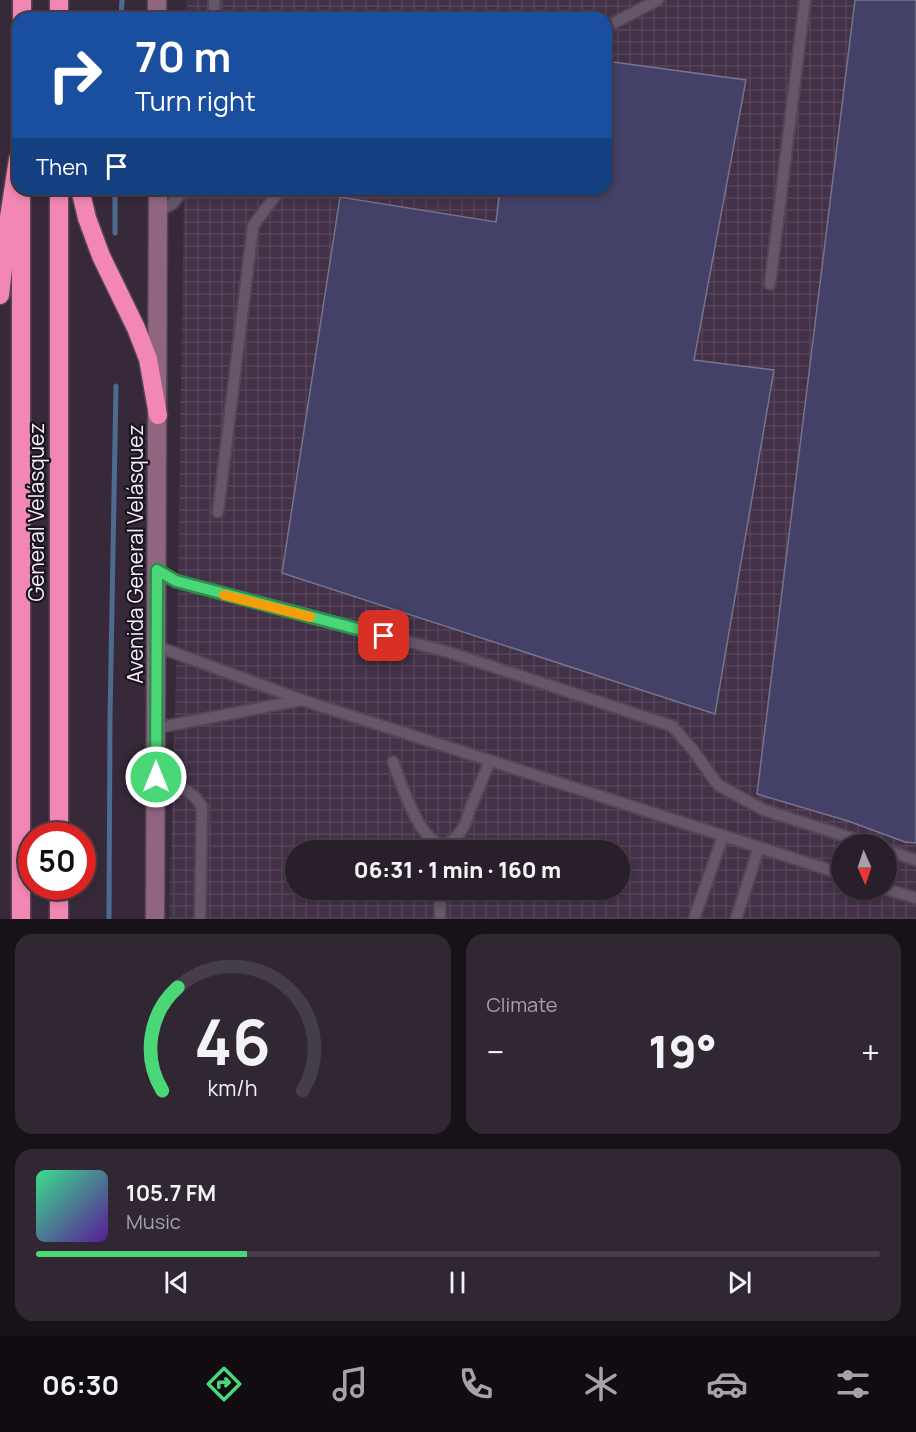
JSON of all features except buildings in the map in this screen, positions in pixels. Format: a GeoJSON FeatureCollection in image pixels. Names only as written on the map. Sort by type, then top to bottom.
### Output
{"type":"FeatureCollection","features":[{"type":"Feature","properties":{"kind":"highway"},"geometry":{"type":"LineString","coordinates":[[0,295],[12,195]]}},
{"type":"Feature","properties":{"kind":"highway","name":"General Velásquez"},"geometry":{"type":"LineString","coordinates":[[21,195],[21,919]]}},
{"type":"Feature","properties":{"kind":"highway","name":"General Velásquez"},"geometry":{"type":"LineString","coordinates":[[59,195],[59,822]]}},
{"type":"Feature","properties":{"kind":"highway"},"geometry":{"type":"LineString","coordinates":[[81,195],[101,256],[136,328],[148,359],[158,415]]}},
{"type":"Feature","properties":{"kind":"highway"},"geometry":{"type":"LineString","coordinates":[[58,919],[59,900]]}},
{"type":"Feature","properties":{"kind":"main road","name":"Avenida General Velásquez"},"geometry":{"type":"LineString","coordinates":[[155,919],[158,195]]}},
{"type":"Feature","properties":{"kind":"lane"},"geometry":{"type":"LineString","coordinates":[[612,24],[658,0]]}},
{"type":"Feature","properties":{"kind":"lane"},"geometry":{"type":"LineString","coordinates":[[770,284],[805,0]]}},
{"type":"Feature","properties":{"kind":"lane"},"geometry":{"type":"LineString","coordinates":[[158,211],[172,204],[179,195]]}},
{"type":"Feature","properties":{"kind":"lane"},"geometry":{"type":"LineString","coordinates":[[218,512],[253,226],[276,195]]}},
{"type":"Feature","properties":{"kind":"lane"},"geometry":{"type":"LineString","coordinates":[[157,570],[176,581],[448,652],[672,726],[693,750],[718,785],[764,810],[839,834]]}},
{"type":"Feature","properties":{"kind":"lane"},"geometry":{"type":"LineString","coordinates":[[156,646],[302,700],[831,870]]}},
{"type":"Feature","properties":{"kind":"lane"},"geometry":{"type":"LineString","coordinates":[[156,728],[302,700]]}},
{"type":"Feature","properties":{"kind":"lane"},"geometry":{"type":"LineString","coordinates":[[452,840],[462,830],[490,761]]}},
{"type":"Feature","properties":{"kind":"lane"},"geometry":{"type":"LineString","coordinates":[[393,762],[418,824],[432,840]]}},
{"type":"Feature","properties":{"kind":"lane"},"geometry":{"type":"LineString","coordinates":[[156,777],[189,791],[197,797],[202,807],[200,919]]}},
{"type":"Feature","properties":{"kind":"lane"},"geometry":{"type":"LineString","coordinates":[[694,919],[723,836]]}},
{"type":"Feature","properties":{"kind":"lane"},"geometry":{"type":"LineString","coordinates":[[736,919],[759,847]]}},
{"type":"Feature","properties":{"kind":"lane"},"geometry":{"type":"LineString","coordinates":[[897,854],[916,860]]}},
{"type":"Feature","properties":{"kind":"lane"},"geometry":{"type":"LineString","coordinates":[[897,892],[916,898]]}},
{"type":"Feature","properties":{"kind":"lane"},"geometry":{"type":"LineString","coordinates":[[440,900],[440,919]]}},
{"type":"Feature","properties":{"kind":"shaded area"},"geometry":{"type":"Polygon","coordinates":[[[187,0],[916,0],[916,919],[169,919],[177,642],[184,195],[612,195],[612,12],[186,12],[187,0]]]}},
{"type":"Feature","properties":{"kind":"waterway"},"geometry":{"type":"LineString","coordinates":[[121,12],[122,0]]}},
{"type":"Feature","properties":{"kind":"waterway"},"geometry":{"type":"LineString","coordinates":[[115,195],[115,233]]}},
{"type":"Feature","properties":{"kind":"waterway"},"geometry":{"type":"LineString","coordinates":[[109,919],[116,386]]}},
{"type":"Feature","properties":{"kind":"slow traffic"},"geometry":{"type":"LineString","coordinates":[[224,595],[310,617]]}},
{"type":"Feature","properties":{"kind":"route"},"geometry":{"type":"LineString","coordinates":[[156,777],[157,570],[176,581],[212,592],[384,636]]}}]}
